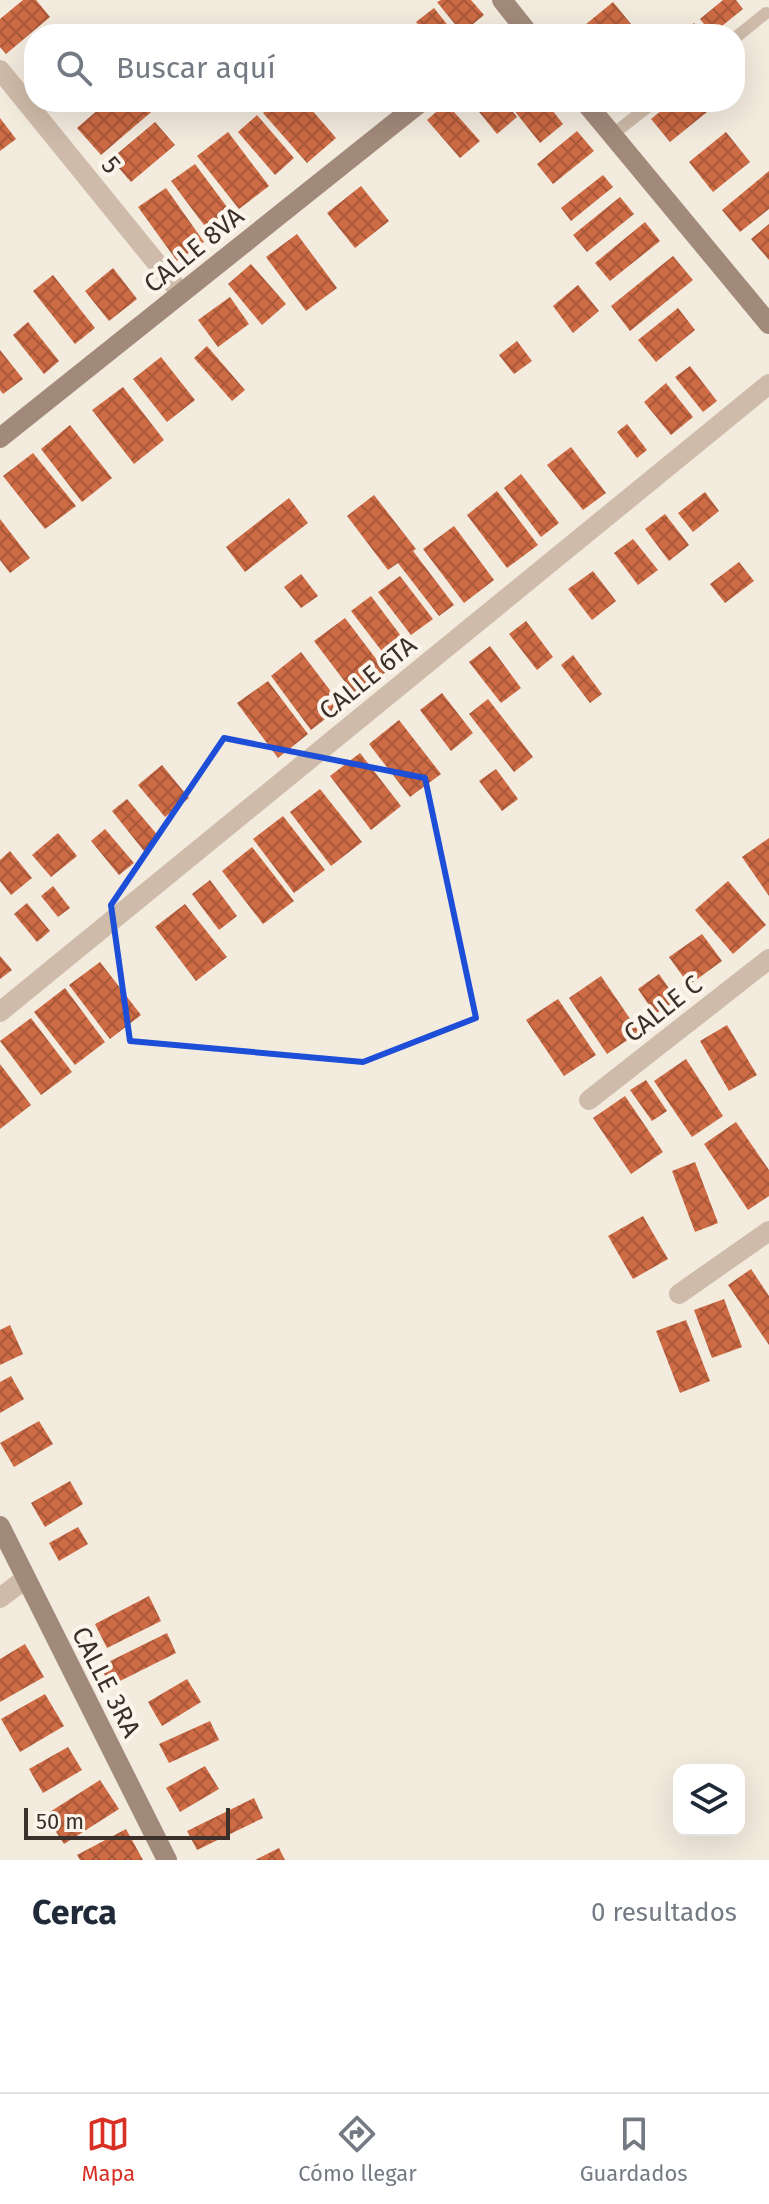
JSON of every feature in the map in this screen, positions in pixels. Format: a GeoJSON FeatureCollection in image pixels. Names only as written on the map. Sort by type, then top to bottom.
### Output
{"type":"FeatureCollection","features":[{"type":"Feature","properties":{"kind":"street"},"geometry":{"type":"LineString","coordinates":[[502,0],[515,24]]}},
{"type":"Feature","properties":{"kind":"street","name":"5"},"geometry":{"type":"LineString","coordinates":[[0,70],[24,100]]}},
{"type":"Feature","properties":{"kind":"street","name":"5"},"geometry":{"type":"LineString","coordinates":[[34,112],[181,293]]}},
{"type":"Feature","properties":{"kind":"street","name":"CALLE 8VA"},"geometry":{"type":"LineString","coordinates":[[0,438],[408,112]]}},
{"type":"Feature","properties":{"kind":"street"},"geometry":{"type":"LineString","coordinates":[[593,112],[769,324]]}},
{"type":"Feature","properties":{"kind":"street","name":"CALLE 6TA"},"geometry":{"type":"LineString","coordinates":[[0,1012],[769,384]]}},
{"type":"Feature","properties":{"kind":"street","name":"CALLE C"},"geometry":{"type":"LineString","coordinates":[[589,1100],[769,959]]}},
{"type":"Feature","properties":{"kind":"street"},"geometry":{"type":"LineString","coordinates":[[679,1294],[769,1231]]}},
{"type":"Feature","properties":{"kind":"street","name":"CALLE 3RA"},"geometry":{"type":"LineString","coordinates":[[0,1526],[167,1860]]}},
{"type":"Feature","properties":{"kind":"street"},"geometry":{"type":"LineString","coordinates":[[0,1598],[25,1579]]}},
{"type":"Feature","properties":{"kind":"lane"},"geometry":{"type":"LineString","coordinates":[[745,30],[766,13]]}},
{"type":"Feature","properties":{"kind":"lane"},"geometry":{"type":"LineString","coordinates":[[612,135],[641,112]]}},
{"type":"Feature","properties":{"kind":"highlighted area"},"geometry":{"type":"Polygon","coordinates":[[[224,738],[425,778],[476,1018],[363,1062],[130,1041],[111,905],[224,738]]]}},
{"type":"Feature","properties":{"kind":"building"},"geometry":{"type":"Polygon","coordinates":[[[23,0],[36,0],[50,17],[42,24],[24,24],[24,39],[6,54],[0,47],[0,19],[23,0]]]}},
{"type":"Feature","properties":{"kind":"building"},"geometry":{"type":"Polygon","coordinates":[[[471,0],[484,15],[473,24],[455,24],[437,2],[471,0]]]}},
{"type":"Feature","properties":{"kind":"building"},"geometry":{"type":"Polygon","coordinates":[[[723,0],[736,0],[743,9],[724,24],[704,24],[700,19],[723,0]]]}},
{"type":"Feature","properties":{"kind":"building"},"geometry":{"type":"Polygon","coordinates":[[[613,2],[631,24],[586,24],[613,2]]]}},
{"type":"Feature","properties":{"kind":"building"},"geometry":{"type":"Polygon","coordinates":[[[434,8],[447,24],[418,24],[416,22],[434,8]]]}},
{"type":"Feature","properties":{"kind":"building"},"geometry":{"type":"Polygon","coordinates":[[[95,112],[151,112],[101,155],[77,128],[95,112]]]}},
{"type":"Feature","properties":{"kind":"building"},"geometry":{"type":"Polygon","coordinates":[[[314,112],[336,138],[307,163],[263,113],[314,112]]]}},
{"type":"Feature","properties":{"kind":"building"},"geometry":{"type":"Polygon","coordinates":[[[436,112],[454,112],[480,141],[460,158],[427,120],[436,112]]]}},
{"type":"Feature","properties":{"kind":"building"},"geometry":{"type":"Polygon","coordinates":[[[479,112],[513,112],[517,117],[497,134],[479,112]]]}},
{"type":"Feature","properties":{"kind":"building"},"geometry":{"type":"Polygon","coordinates":[[[515,112],[554,112],[563,124],[540,143],[515,112]]]}},
{"type":"Feature","properties":{"kind":"building"},"geometry":{"type":"Polygon","coordinates":[[[660,112],[707,112],[670,142],[651,119],[660,112]]]}},
{"type":"Feature","properties":{"kind":"building"},"geometry":{"type":"Polygon","coordinates":[[[257,115],[294,158],[275,175],[238,132],[257,115]]]}},
{"type":"Feature","properties":{"kind":"building"},"geometry":{"type":"Polygon","coordinates":[[[0,118],[16,139],[0,151],[0,118]]]}},
{"type":"Feature","properties":{"kind":"building"},"geometry":{"type":"Polygon","coordinates":[[[155,122],[175,145],[131,182],[111,159],[155,122]]]}},
{"type":"Feature","properties":{"kind":"building"},"geometry":{"type":"Polygon","coordinates":[[[577,131],[594,151],[553,184],[537,164],[577,131]]]}},
{"type":"Feature","properties":{"kind":"building"},"geometry":{"type":"Polygon","coordinates":[[[228,132],[269,186],[239,209],[197,156],[228,132]]]}},
{"type":"Feature","properties":{"kind":"building"},"geometry":{"type":"Polygon","coordinates":[[[726,132],[750,162],[713,192],[689,162],[726,132]]]}},
{"type":"Feature","properties":{"kind":"building"},"geometry":{"type":"Polygon","coordinates":[[[195,164],[230,211],[207,229],[171,181],[195,164]]]}},
{"type":"Feature","properties":{"kind":"building"},"geometry":{"type":"Polygon","coordinates":[[[769,171],[769,209],[740,232],[722,210],[769,171]]]}},
{"type":"Feature","properties":{"kind":"building"},"geometry":{"type":"Polygon","coordinates":[[[603,175],[613,187],[571,221],[561,208],[603,175]]]}},
{"type":"Feature","properties":{"kind":"building"},"geometry":{"type":"Polygon","coordinates":[[[361,186],[389,221],[355,248],[327,213],[361,186]]]}},
{"type":"Feature","properties":{"kind":"building"},"geometry":{"type":"Polygon","coordinates":[[[166,188],[204,242],[177,261],[138,207],[166,188]]]}},
{"type":"Feature","properties":{"kind":"building"},"geometry":{"type":"Polygon","coordinates":[[[620,197],[634,214],[587,252],[573,235],[620,197]]]}},
{"type":"Feature","properties":{"kind":"building"},"geometry":{"type":"Polygon","coordinates":[[[645,222],[660,241],[610,281],[595,263],[645,222]]]}},
{"type":"Feature","properties":{"kind":"building"},"geometry":{"type":"Polygon","coordinates":[[[769,224],[769,260],[751,239],[769,224]]]}},
{"type":"Feature","properties":{"kind":"building"},"geometry":{"type":"Polygon","coordinates":[[[297,234],[337,288],[306,311],[266,257],[297,234]]]}},
{"type":"Feature","properties":{"kind":"building"},"geometry":{"type":"Polygon","coordinates":[[[673,256],[693,280],[630,331],[611,306],[673,256]]]}},
{"type":"Feature","properties":{"kind":"building"},"geometry":{"type":"Polygon","coordinates":[[[251,264],[286,304],[262,325],[228,284],[251,264]]]}},
{"type":"Feature","properties":{"kind":"building"},"geometry":{"type":"Polygon","coordinates":[[[113,268],[137,299],[109,321],[85,291],[113,268]]]}},
{"type":"Feature","properties":{"kind":"building"},"geometry":{"type":"Polygon","coordinates":[[[53,275],[95,328],[75,344],[33,291],[53,275]]]}},
{"type":"Feature","properties":{"kind":"building"},"geometry":{"type":"Polygon","coordinates":[[[578,285],[599,311],[573,333],[553,306],[578,285]]]}},
{"type":"Feature","properties":{"kind":"building"},"geometry":{"type":"Polygon","coordinates":[[[230,297],[249,324],[218,347],[198,320],[230,297]]]}},
{"type":"Feature","properties":{"kind":"building"},"geometry":{"type":"Polygon","coordinates":[[[678,308],[695,330],[656,362],[638,340],[678,308]]]}},
{"type":"Feature","properties":{"kind":"building"},"geometry":{"type":"Polygon","coordinates":[[[28,322],[59,361],[44,374],[13,335],[28,322]]]}},
{"type":"Feature","properties":{"kind":"building"},"geometry":{"type":"Polygon","coordinates":[[[517,341],[532,361],[514,374],[499,355],[517,341]]]}},
{"type":"Feature","properties":{"kind":"building"},"geometry":{"type":"Polygon","coordinates":[[[207,346],[245,390],[232,401],[194,358],[207,346]]]}},
{"type":"Feature","properties":{"kind":"building"},"geometry":{"type":"Polygon","coordinates":[[[0,350],[23,379],[3,394],[0,390],[0,350]]]}},
{"type":"Feature","properties":{"kind":"building"},"geometry":{"type":"Polygon","coordinates":[[[161,357],[195,400],[167,422],[133,379],[161,357]]]}},
{"type":"Feature","properties":{"kind":"building"},"geometry":{"type":"Polygon","coordinates":[[[690,366],[717,401],[703,412],[675,377],[690,366]]]}},
{"type":"Feature","properties":{"kind":"building"},"geometry":{"type":"Polygon","coordinates":[[[666,383],[693,417],[671,435],[644,402],[666,383]]]}},
{"type":"Feature","properties":{"kind":"building"},"geometry":{"type":"Polygon","coordinates":[[[123,387],[164,440],[134,464],[92,410],[123,387]]]}},
{"type":"Feature","properties":{"kind":"building"},"geometry":{"type":"Polygon","coordinates":[[[627,424],[647,450],[637,458],[617,432],[627,424]]]}},
{"type":"Feature","properties":{"kind":"building"},"geometry":{"type":"Polygon","coordinates":[[[70,425],[112,478],[82,502],[41,449],[70,425]]]}},
{"type":"Feature","properties":{"kind":"building"},"geometry":{"type":"Polygon","coordinates":[[[571,447],[606,493],[583,510],[547,465],[571,447]]]}},
{"type":"Feature","properties":{"kind":"building"},"geometry":{"type":"Polygon","coordinates":[[[33,453],[76,506],[45,529],[3,476],[33,453]]]}},
{"type":"Feature","properties":{"kind":"building"},"geometry":{"type":"Polygon","coordinates":[[[521,474],[559,523],[541,537],[504,488],[521,474]]]}},
{"type":"Feature","properties":{"kind":"building"},"geometry":{"type":"Polygon","coordinates":[[[497,491],[538,545],[507,568],[467,515],[497,491]]]}},
{"type":"Feature","properties":{"kind":"building"},"geometry":{"type":"Polygon","coordinates":[[[705,492],[719,511],[693,532],[678,513],[705,492]]]}},
{"type":"Feature","properties":{"kind":"building"},"geometry":{"type":"Polygon","coordinates":[[[374,495],[454,605],[439,616],[398,563],[388,570],[347,516],[374,495]]]}},
{"type":"Feature","properties":{"kind":"building"},"geometry":{"type":"Polygon","coordinates":[[[289,498],[308,523],[245,572],[226,547],[289,498]]]}},
{"type":"Feature","properties":{"kind":"building"},"geometry":{"type":"Polygon","coordinates":[[[665,514],[689,545],[669,561],[645,529],[665,514]]]}},
{"type":"Feature","properties":{"kind":"building"},"geometry":{"type":"Polygon","coordinates":[[[0,519],[30,558],[10,573],[0,560],[0,519]]]}},
{"type":"Feature","properties":{"kind":"building"},"geometry":{"type":"Polygon","coordinates":[[[454,526],[494,580],[464,603],[423,549],[454,526]]]}},
{"type":"Feature","properties":{"kind":"building"},"geometry":{"type":"Polygon","coordinates":[[[633,539],[658,570],[638,585],[614,553],[633,539]]]}},
{"type":"Feature","properties":{"kind":"building"},"geometry":{"type":"Polygon","coordinates":[[[739,562],[754,581],[725,603],[710,584],[739,562]]]}},
{"type":"Feature","properties":{"kind":"building"},"geometry":{"type":"Polygon","coordinates":[[[593,571],[616,601],[592,620],[568,589],[593,571]]]}},
{"type":"Feature","properties":{"kind":"building"},"geometry":{"type":"Polygon","coordinates":[[[301,574],[318,596],[301,608],[284,587],[301,574]]]}},
{"type":"Feature","properties":{"kind":"building"},"geometry":{"type":"Polygon","coordinates":[[[400,576],[433,619],[411,635],[378,592],[400,576]]]}},
{"type":"Feature","properties":{"kind":"building"},"geometry":{"type":"Polygon","coordinates":[[[371,596],[410,648],[391,663],[351,611],[371,596]]]}},
{"type":"Feature","properties":{"kind":"building"},"geometry":{"type":"Polygon","coordinates":[[[345,618],[386,672],[355,695],[314,641],[345,618]]]}},
{"type":"Feature","properties":{"kind":"building"},"geometry":{"type":"Polygon","coordinates":[[[526,621],[553,657],[537,670],[509,634],[526,621]]]}},
{"type":"Feature","properties":{"kind":"building"},"geometry":{"type":"Polygon","coordinates":[[[490,646],[521,688],[501,703],[469,662],[490,646]]]}},
{"type":"Feature","properties":{"kind":"building"},"geometry":{"type":"Polygon","coordinates":[[[301,652],[342,706],[311,730],[271,676],[301,652]]]}},
{"type":"Feature","properties":{"kind":"building"},"geometry":{"type":"Polygon","coordinates":[[[573,655],[602,694],[590,703],[561,665],[573,655]]]}},
{"type":"Feature","properties":{"kind":"building"},"geometry":{"type":"Polygon","coordinates":[[[268,681],[308,734],[278,758],[237,703],[268,681]]]}},
{"type":"Feature","properties":{"kind":"building"},"geometry":{"type":"Polygon","coordinates":[[[442,693],[473,733],[451,751],[420,710],[442,693]]]}},
{"type":"Feature","properties":{"kind":"building"},"geometry":{"type":"Polygon","coordinates":[[[488,699],[533,757],[514,772],[469,714],[488,699]]]}},
{"type":"Feature","properties":{"kind":"building"},"geometry":{"type":"Polygon","coordinates":[[[399,720],[441,774],[410,797],[369,744],[399,720]]]}},
{"type":"Feature","properties":{"kind":"building"},"geometry":{"type":"Polygon","coordinates":[[[360,753],[401,806],[371,830],[330,776],[360,753]]]}},
{"type":"Feature","properties":{"kind":"building"},"geometry":{"type":"Polygon","coordinates":[[[162,765],[189,798],[165,817],[138,785],[162,765]]]}},
{"type":"Feature","properties":{"kind":"building"},"geometry":{"type":"Polygon","coordinates":[[[496,769],[518,799],[502,811],[479,781],[496,769]]]}},
{"type":"Feature","properties":{"kind":"building"},"geometry":{"type":"Polygon","coordinates":[[[320,789],[362,842],[331,866],[290,812],[320,789]]]}},
{"type":"Feature","properties":{"kind":"building"},"geometry":{"type":"Polygon","coordinates":[[[127,799],[160,838],[144,851],[112,811],[127,799]]]}},
{"type":"Feature","properties":{"kind":"building"},"geometry":{"type":"Polygon","coordinates":[[[283,816],[325,870],[294,893],[253,839],[283,816]]]}},
{"type":"Feature","properties":{"kind":"building"},"geometry":{"type":"Polygon","coordinates":[[[105,829],[134,863],[119,875],[91,841],[105,829]]]}},
{"type":"Feature","properties":{"kind":"building"},"geometry":{"type":"Polygon","coordinates":[[[58,833],[77,856],[51,877],[32,855],[58,833]]]}},
{"type":"Feature","properties":{"kind":"building"},"geometry":{"type":"Polygon","coordinates":[[[769,838],[769,896],[742,857],[769,838]]]}},
{"type":"Feature","properties":{"kind":"building"},"geometry":{"type":"Polygon","coordinates":[[[252,847],[294,901],[263,924],[222,871],[252,847]]]}},
{"type":"Feature","properties":{"kind":"building"},"geometry":{"type":"Polygon","coordinates":[[[10,851],[32,878],[11,895],[0,881],[0,860],[10,851]]]}},
{"type":"Feature","properties":{"kind":"building"},"geometry":{"type":"Polygon","coordinates":[[[210,880],[237,916],[219,930],[192,894],[210,880]]]}},
{"type":"Feature","properties":{"kind":"building"},"geometry":{"type":"Polygon","coordinates":[[[728,881],[766,925],[733,954],[695,910],[728,881]]]}},
{"type":"Feature","properties":{"kind":"building"},"geometry":{"type":"Polygon","coordinates":[[[53,886],[70,908],[58,917],[41,896],[53,886]]]}},
{"type":"Feature","properties":{"kind":"building"},"geometry":{"type":"Polygon","coordinates":[[[27,903],[50,931],[37,942],[14,914],[27,903]]]}},
{"type":"Feature","properties":{"kind":"building"},"geometry":{"type":"Polygon","coordinates":[[[185,904],[227,957],[196,981],[155,927],[185,904]]]}},
{"type":"Feature","properties":{"kind":"building"},"geometry":{"type":"Polygon","coordinates":[[[702,934],[722,961],[689,985],[669,957],[702,934]]]}},
{"type":"Feature","properties":{"kind":"building"},"geometry":{"type":"Polygon","coordinates":[[[0,956],[12,970],[0,979],[0,956]]]}},
{"type":"Feature","properties":{"kind":"building"},"geometry":{"type":"Polygon","coordinates":[[[100,962],[141,1015],[110,1039],[69,985],[100,962]]]}},
{"type":"Feature","properties":{"kind":"building"},"geometry":{"type":"Polygon","coordinates":[[[659,974],[677,1000],[655,1014],[638,989],[659,974]]]}},
{"type":"Feature","properties":{"kind":"building"},"geometry":{"type":"Polygon","coordinates":[[[601,976],[639,1032],[607,1054],[569,998],[601,976]]]}},
{"type":"Feature","properties":{"kind":"building"},"geometry":{"type":"Polygon","coordinates":[[[65,988],[105,1042],[75,1065],[34,1012],[65,988]]]}},
{"type":"Feature","properties":{"kind":"building"},"geometry":{"type":"Polygon","coordinates":[[[558,999],[596,1055],[564,1076],[526,1020],[558,999]]]}},
{"type":"Feature","properties":{"kind":"building"},"geometry":{"type":"Polygon","coordinates":[[[31,1018],[72,1072],[41,1095],[0,1041],[31,1018]]]}},
{"type":"Feature","properties":{"kind":"building"},"geometry":{"type":"Polygon","coordinates":[[[727,1025],[757,1075],[729,1091],[700,1041],[727,1025]]]}},
{"type":"Feature","properties":{"kind":"building"},"geometry":{"type":"Polygon","coordinates":[[[686,1059],[723,1116],[692,1137],[654,1081],[686,1059]]]}},
{"type":"Feature","properties":{"kind":"building"},"geometry":{"type":"Polygon","coordinates":[[[0,1064],[31,1105],[0,1129],[0,1064]]]}},
{"type":"Feature","properties":{"kind":"building"},"geometry":{"type":"Polygon","coordinates":[[[646,1080],[667,1111],[652,1121],[630,1090],[646,1080]]]}},
{"type":"Feature","properties":{"kind":"building"},"geometry":{"type":"Polygon","coordinates":[[[625,1096],[663,1152],[631,1174],[593,1118],[625,1096]]]}},
{"type":"Feature","properties":{"kind":"building"},"geometry":{"type":"Polygon","coordinates":[[[736,1122],[769,1170],[769,1196],[748,1210],[704,1144],[736,1122]]]}},
{"type":"Feature","properties":{"kind":"building"},"geometry":{"type":"Polygon","coordinates":[[[695,1162],[718,1223],[695,1232],[672,1171],[695,1162]]]}},
{"type":"Feature","properties":{"kind":"building"},"geometry":{"type":"Polygon","coordinates":[[[643,1216],[668,1259],[633,1279],[608,1236],[643,1216]]]}},
{"type":"Feature","properties":{"kind":"building"},"geometry":{"type":"Polygon","coordinates":[[[751,1269],[769,1296],[769,1345],[728,1285],[751,1269]]]}},
{"type":"Feature","properties":{"kind":"building"},"geometry":{"type":"Polygon","coordinates":[[[724,1299],[742,1347],[712,1358],[694,1310],[724,1299]]]}},
{"type":"Feature","properties":{"kind":"building"},"geometry":{"type":"Polygon","coordinates":[[[686,1320],[710,1381],[680,1393],[656,1331],[686,1320]]]}},
{"type":"Feature","properties":{"kind":"building"},"geometry":{"type":"Polygon","coordinates":[[[10,1325],[23,1354],[0,1365],[0,1330],[10,1325]]]}},
{"type":"Feature","properties":{"kind":"building"},"geometry":{"type":"Polygon","coordinates":[[[11,1376],[24,1399],[0,1413],[0,1382],[11,1376]]]}},
{"type":"Feature","properties":{"kind":"building"},"geometry":{"type":"Polygon","coordinates":[[[39,1421],[53,1444],[14,1467],[0,1443],[39,1421]]]}},
{"type":"Feature","properties":{"kind":"building"},"geometry":{"type":"Polygon","coordinates":[[[70,1481],[83,1504],[45,1527],[31,1503],[70,1481]]]}},
{"type":"Feature","properties":{"kind":"building"},"geometry":{"type":"Polygon","coordinates":[[[78,1527],[88,1544],[59,1561],[49,1543],[78,1527]]]}},
{"type":"Feature","properties":{"kind":"building"},"geometry":{"type":"Polygon","coordinates":[[[149,1596],[161,1621],[107,1648],[95,1624],[149,1596]]]}},
{"type":"Feature","properties":{"kind":"building"},"geometry":{"type":"Polygon","coordinates":[[[167,1633],[176,1653],[110,1686],[100,1666],[167,1633]]]}},
{"type":"Feature","properties":{"kind":"building"},"geometry":{"type":"Polygon","coordinates":[[[25,1644],[44,1677],[0,1702],[0,1659],[25,1644]]]}},
{"type":"Feature","properties":{"kind":"building"},"geometry":{"type":"Polygon","coordinates":[[[187,1679],[201,1702],[162,1726],[148,1702],[187,1679]]]}},
{"type":"Feature","properties":{"kind":"building"},"geometry":{"type":"Polygon","coordinates":[[[45,1694],[64,1726],[20,1752],[1,1719],[45,1694]]]}},
{"type":"Feature","properties":{"kind":"building"},"geometry":{"type":"Polygon","coordinates":[[[210,1721],[219,1740],[169,1763],[159,1744],[210,1721]]]}},
{"type":"Feature","properties":{"kind":"building"},"geometry":{"type":"Polygon","coordinates":[[[68,1747],[82,1770],[43,1793],[29,1769],[68,1747]]]}},
{"type":"Feature","properties":{"kind":"building"},"geometry":{"type":"Polygon","coordinates":[[[205,1766],[219,1789],[180,1812],[166,1788],[205,1766]]]}},
{"type":"Feature","properties":{"kind":"building"},"geometry":{"type":"Polygon","coordinates":[[[100,1780],[119,1809],[64,1844],[45,1815],[100,1780]]]}},
{"type":"Feature","properties":{"kind":"building"},"geometry":{"type":"Polygon","coordinates":[[[254,1798],[263,1818],[197,1850],[187,1831],[254,1798]]]}},
{"type":"Feature","properties":{"kind":"building"},"geometry":{"type":"Polygon","coordinates":[[[126,1829],[143,1860],[80,1860],[77,1855],[126,1829]]]}},
{"type":"Feature","properties":{"kind":"building"},"geometry":{"type":"Polygon","coordinates":[[[279,1848],[285,1860],[255,1860],[279,1848]]]}}]}
